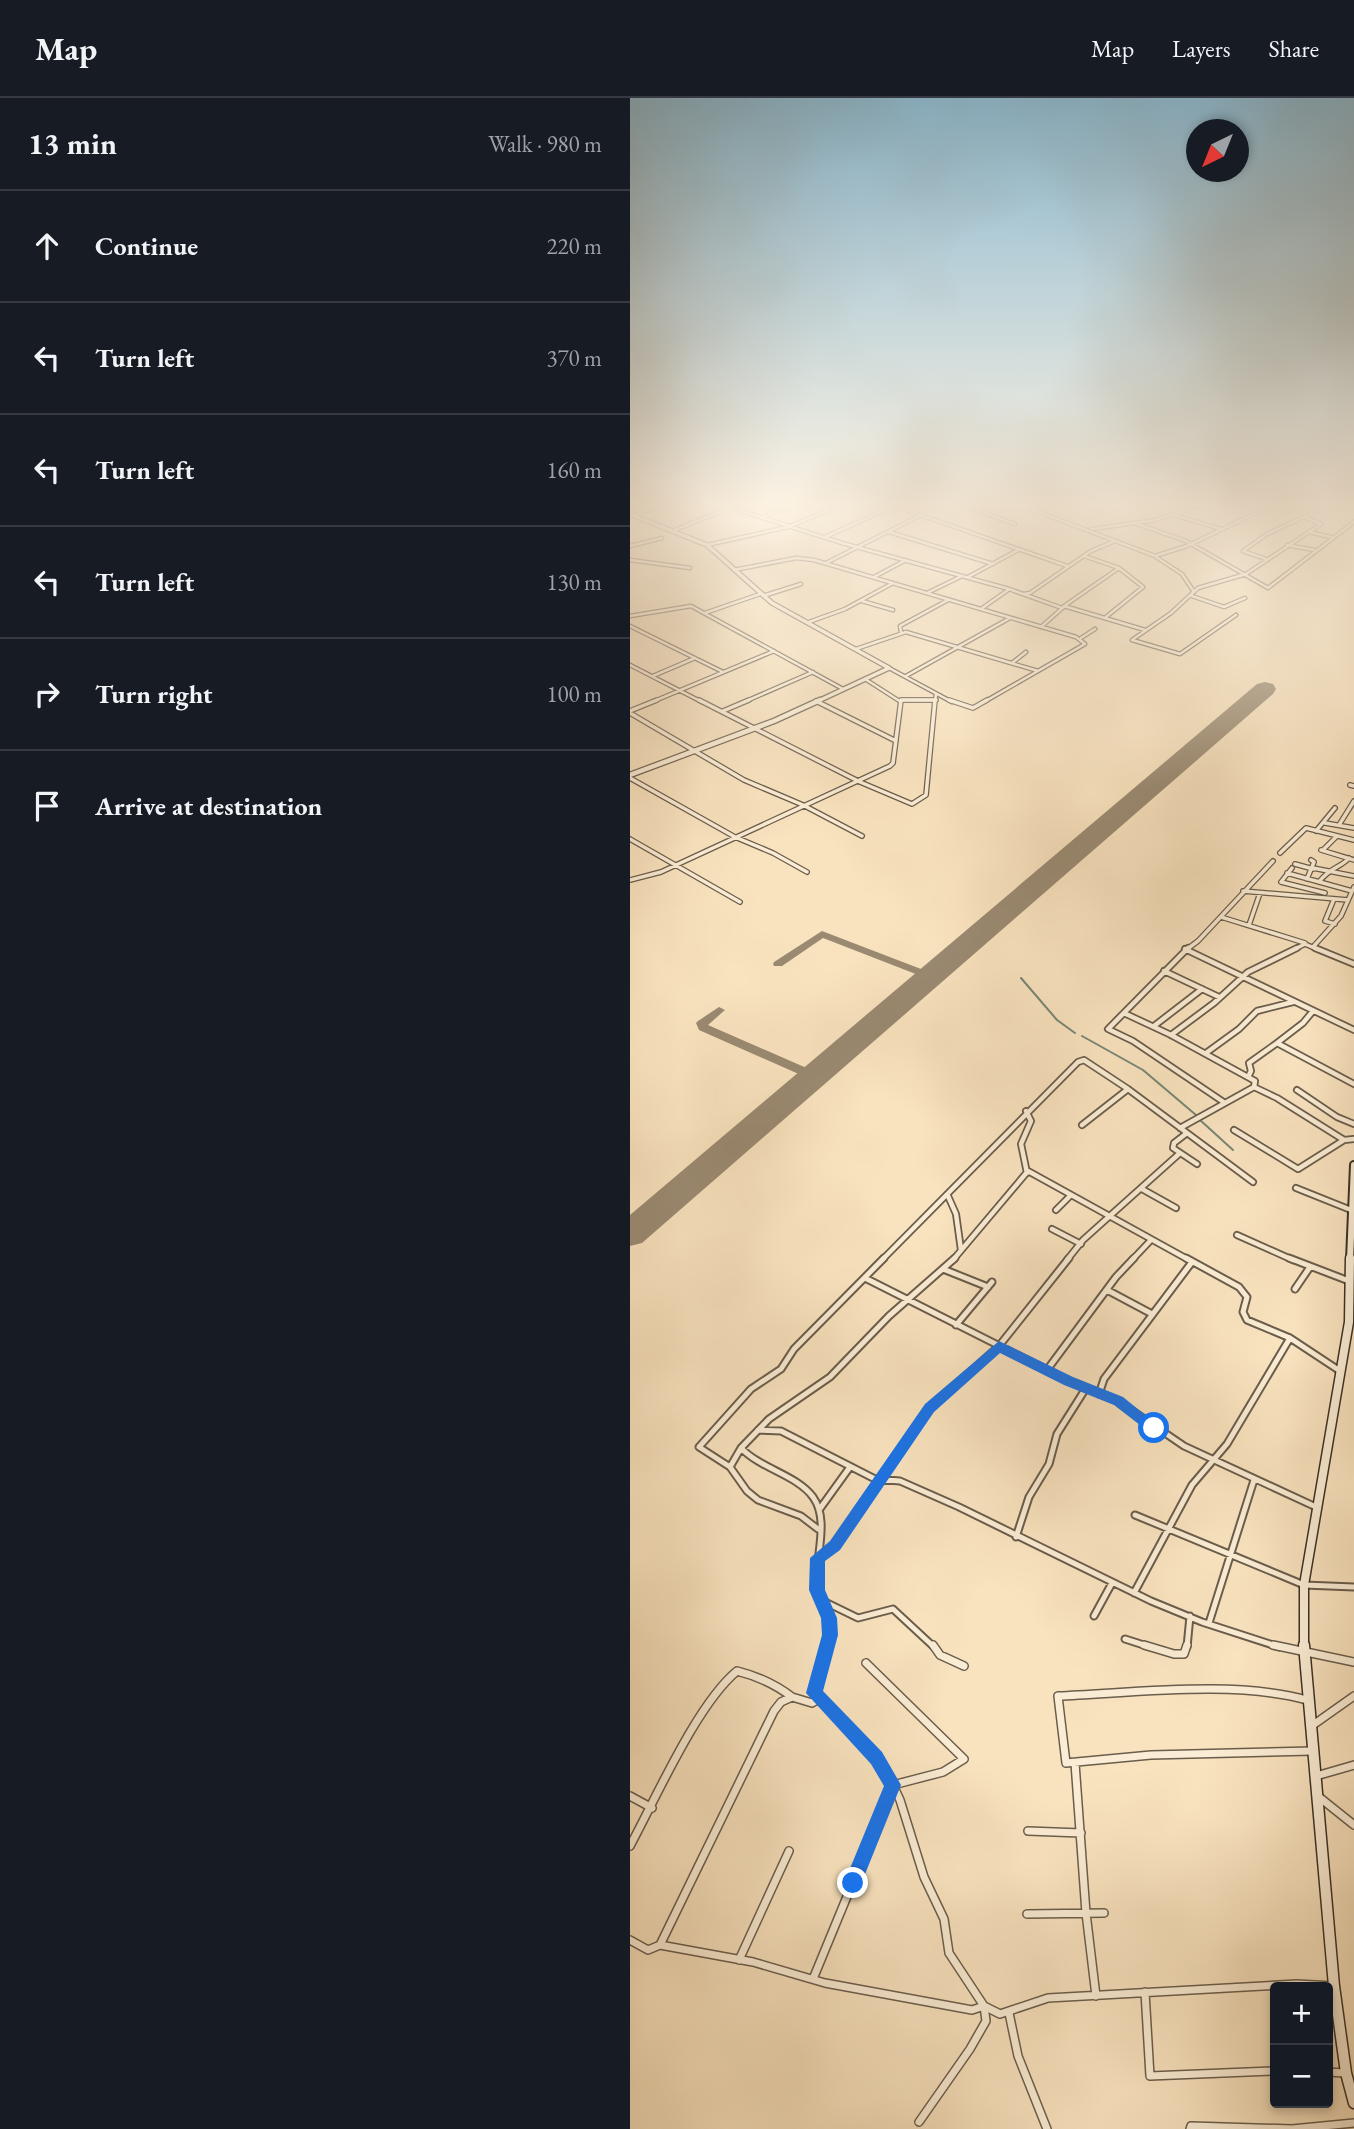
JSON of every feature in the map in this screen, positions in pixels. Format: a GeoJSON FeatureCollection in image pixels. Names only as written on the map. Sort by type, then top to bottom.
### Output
{"type":"FeatureCollection","features":[{"type":"Feature","properties":{"kind":"main road"},"geometry":{"type":"LineString","coordinates":[[1354,1165],[1349,1280],[1352,1303],[1304,1584],[1304,1654],[1334,1986],[1346,2073],[1354,2103]]}},
{"type":"Feature","properties":{"kind":"street"},"geometry":{"type":"LineString","coordinates":[[705,613],[756,597]]}},
{"type":"Feature","properties":{"kind":"street"},"geometry":{"type":"LineString","coordinates":[[765,597],[964,708],[978,708],[1085,644],[1081,638],[938,597]]}},
{"type":"Feature","properties":{"kind":"street"},"geometry":{"type":"LineString","coordinates":[[809,622],[869,597]]}},
{"type":"Feature","properties":{"kind":"street"},"geometry":{"type":"LineString","coordinates":[[981,610],[999,597]]}},
{"type":"Feature","properties":{"kind":"street"},"geometry":{"type":"LineString","coordinates":[[1032,597],[1145,631]]}},
{"type":"Feature","properties":{"kind":"street"},"geometry":{"type":"LineString","coordinates":[[1041,626],[1078,597]]}},
{"type":"Feature","properties":{"kind":"street"},"geometry":{"type":"LineString","coordinates":[[1105,617],[1130,597]]}},
{"type":"Feature","properties":{"kind":"street"},"geometry":{"type":"LineString","coordinates":[[1189,597],[1132,641],[1180,654],[1236,615]]}},
{"type":"Feature","properties":{"kind":"street"},"geometry":{"type":"LineString","coordinates":[[1200,597],[1224,607],[1245,598]]}},
{"type":"Feature","properties":{"kind":"street"},"geometry":{"type":"LineString","coordinates":[[901,632],[899,629],[904,623],[948,600]]}},
{"type":"Feature","properties":{"kind":"street"},"geometry":{"type":"LineString","coordinates":[[862,601],[893,610]]}},
{"type":"Feature","properties":{"kind":"street"},"geometry":{"type":"LineString","coordinates":[[630,616],[687,606],[705,613],[843,689]]}},
{"type":"Feature","properties":{"kind":"street"},"geometry":{"type":"LineString","coordinates":[[905,676],[1010,618]]}},
{"type":"Feature","properties":{"kind":"street"},"geometry":{"type":"LineString","coordinates":[[630,626],[724,672]]}},
{"type":"Feature","properties":{"kind":"street"},"geometry":{"type":"LineString","coordinates":[[1081,638],[1095,629]]}},
{"type":"Feature","properties":{"kind":"street"},"geometry":{"type":"LineString","coordinates":[[856,649],[901,632],[1039,672]]}},
{"type":"Feature","properties":{"kind":"street"},"geometry":{"type":"LineString","coordinates":[[630,712],[775,651]]}},
{"type":"Feature","properties":{"kind":"street"},"geometry":{"type":"LineString","coordinates":[[1012,663],[1026,652]]}},
{"type":"Feature","properties":{"kind":"street"},"geometry":{"type":"LineString","coordinates":[[652,676],[695,658]]}},
{"type":"Feature","properties":{"kind":"street"},"geometry":{"type":"LineString","coordinates":[[630,665],[860,782],[912,804],[924,798],[936,694]]}},
{"type":"Feature","properties":{"kind":"street"},"geometry":{"type":"LineString","coordinates":[[630,776],[754,728],[889,668]]}},
{"type":"Feature","properties":{"kind":"street"},"geometry":{"type":"LineString","coordinates":[[722,711],[813,672]]}},
{"type":"Feature","properties":{"kind":"street"},"geometry":{"type":"LineString","coordinates":[[866,679],[901,700],[936,700]]}},
{"type":"Feature","properties":{"kind":"street"},"geometry":{"type":"LineString","coordinates":[[630,880],[652,875],[675,865],[803,805],[860,782],[892,763],[901,700]]}},
{"type":"Feature","properties":{"kind":"street"},"geometry":{"type":"LineString","coordinates":[[816,701],[895,741]]}},
{"type":"Feature","properties":{"kind":"street"},"geometry":{"type":"LineString","coordinates":[[630,712],[744,780],[803,805],[862,836]]}},
{"type":"Feature","properties":{"kind":"street"},"geometry":{"type":"LineString","coordinates":[[630,776],[735,837],[773,853],[807,872]]}},
{"type":"Feature","properties":{"kind":"street"},"geometry":{"type":"LineString","coordinates":[[1339,825],[1354,801]]}},
{"type":"Feature","properties":{"kind":"street"},"geometry":{"type":"LineString","coordinates":[[1316,831],[1335,808]]}},
{"type":"Feature","properties":{"kind":"street"},"geometry":{"type":"LineString","coordinates":[[1325,823],[1354,828]]}},
{"type":"Feature","properties":{"kind":"street"},"geometry":{"type":"LineString","coordinates":[[1280,853],[1306,828],[1354,840]]}},
{"type":"Feature","properties":{"kind":"street"},"geometry":{"type":"LineString","coordinates":[[1336,836],[1322,850],[1351,859]]}},
{"type":"Feature","properties":{"kind":"street"},"geometry":{"type":"LineString","coordinates":[[630,839],[740,902]]}},
{"type":"Feature","properties":{"kind":"street"},"geometry":{"type":"LineString","coordinates":[[1319,883],[1327,870],[1337,863],[1345,863],[1351,859]]}},
{"type":"Feature","properties":{"kind":"street"},"geometry":{"type":"LineString","coordinates":[[1307,879],[1313,868],[1314,862],[1311,860]]}},
{"type":"Feature","properties":{"kind":"street"},"geometry":{"type":"LineString","coordinates":[[1225,1103],[1133,1041],[1108,1029],[1126,1014],[1143,989],[1185,949],[1198,941],[1273,861]]}},
{"type":"Feature","properties":{"kind":"street"},"geometry":{"type":"LineString","coordinates":[[1278,894],[1281,882],[1294,866],[1354,876]]}},
{"type":"Feature","properties":{"kind":"street"},"geometry":{"type":"LineString","coordinates":[[1287,873],[1319,883],[1353,889],[1335,924],[1314,947]]}},
{"type":"Feature","properties":{"kind":"street"},"geometry":{"type":"LineString","coordinates":[[1281,882],[1325,893]]}},
{"type":"Feature","properties":{"kind":"street"},"geometry":{"type":"LineString","coordinates":[[1308,898],[1310,890]]}},
{"type":"Feature","properties":{"kind":"street"},"geometry":{"type":"LineString","coordinates":[[1243,891],[1348,900]]}},
{"type":"Feature","properties":{"kind":"street"},"geometry":{"type":"LineString","coordinates":[[1249,925],[1260,893]]}},
{"type":"Feature","properties":{"kind":"street"},"geometry":{"type":"LineString","coordinates":[[1334,899],[1325,921],[1335,924]]}},
{"type":"Feature","properties":{"kind":"street"},"geometry":{"type":"LineString","coordinates":[[1221,917],[1314,947],[1354,964]]}},
{"type":"Feature","properties":{"kind":"street"},"geometry":{"type":"LineString","coordinates":[[1171,1035],[1214,1003],[1242,977],[1305,944]]}},
{"type":"Feature","properties":{"kind":"street"},"geometry":{"type":"LineString","coordinates":[[1185,949],[1354,1030]]}},
{"type":"Feature","properties":{"kind":"street"},"geometry":{"type":"LineString","coordinates":[[1164,971],[1219,997]]}},
{"type":"Feature","properties":{"kind":"street"},"geometry":{"type":"LineString","coordinates":[[1154,1026],[1202,989]]}},
{"type":"Feature","properties":{"kind":"street"},"geometry":{"type":"LineString","coordinates":[[1206,1054],[1256,1012],[1294,1002]]}},
{"type":"Feature","properties":{"kind":"street"},"geometry":{"type":"LineString","coordinates":[[1248,1077],[1251,1071],[1249,1063],[1303,1023],[1313,1011]]}},
{"type":"Feature","properties":{"kind":"street"},"geometry":{"type":"LineString","coordinates":[[1126,1014],[1154,1026],[1248,1077],[1255,1081],[1254,1087]]}},
{"type":"Feature","properties":{"kind":"street"},"geometry":{"type":"LineString","coordinates":[[1277,1043],[1354,1084]]}},
{"type":"Feature","properties":{"kind":"street"},"geometry":{"type":"LineString","coordinates":[[818,1529],[796,1512],[765,1504],[749,1494],[730,1467],[701,1450],[700,1443],[751,1389],[780,1369],[794,1349],[948,1196],[1026,1111],[1082,1060],[1128,1089],[1253,1182]]}},
{"type":"Feature","properties":{"kind":"street"},"geometry":{"type":"LineString","coordinates":[[1180,1128],[1254,1087]]}},
{"type":"Feature","properties":{"kind":"street"},"geometry":{"type":"LineString","coordinates":[[1254,1087],[1277,1098],[1344,1140]]}},
{"type":"Feature","properties":{"kind":"street"},"geometry":{"type":"LineString","coordinates":[[1082,1125],[1128,1089]]}},
{"type":"Feature","properties":{"kind":"street"},"geometry":{"type":"LineString","coordinates":[[1297,1090],[1337,1117],[1354,1124]]}},
{"type":"Feature","properties":{"kind":"street"},"geometry":{"type":"LineString","coordinates":[[1026,1111],[1031,1117],[1031,1124],[1021,1139],[1021,1145],[1027,1174]]}},
{"type":"Feature","properties":{"kind":"street"},"geometry":{"type":"LineString","coordinates":[[1234,1130],[1298,1169],[1344,1140],[1354,1139]]}},
{"type":"Feature","properties":{"kind":"street"},"geometry":{"type":"LineString","coordinates":[[1187,1133],[1174,1143],[1173,1148],[1197,1164]]}},
{"type":"Feature","properties":{"kind":"street"},"geometry":{"type":"LineString","coordinates":[[818,1558],[835,1545],[930,1408],[999,1346],[1081,1244],[1180,1153]]}},
{"type":"Feature","properties":{"kind":"street"},"geometry":{"type":"LineString","coordinates":[[730,1467],[741,1448],[782,1407],[830,1377],[889,1315],[943,1269],[1028,1171],[1228,1280],[1247,1297],[1243,1312],[1247,1320],[1290,1338],[1341,1372]]}},
{"type":"Feature","properties":{"kind":"street"},"geometry":{"type":"LineString","coordinates":[[1296,1188],[1351,1210]]}},
{"type":"Feature","properties":{"kind":"street"},"geometry":{"type":"LineString","coordinates":[[1142,1189],[1177,1208]]}},
{"type":"Feature","properties":{"kind":"street"},"geometry":{"type":"LineString","coordinates":[[948,1196],[956,1214],[961,1251]]}},
{"type":"Feature","properties":{"kind":"street"},"geometry":{"type":"LineString","coordinates":[[1056,1210],[1070,1196]]}},
{"type":"Feature","properties":{"kind":"street"},"geometry":{"type":"LineString","coordinates":[[1052,1229],[1081,1244]]}},
{"type":"Feature","properties":{"kind":"street"},"geometry":{"type":"LineString","coordinates":[[1237,1234],[1310,1267],[1349,1280]]}},
{"type":"Feature","properties":{"kind":"street"},"geometry":{"type":"LineString","coordinates":[[1046,1370],[1130,1261],[1152,1240]]}},
{"type":"Feature","properties":{"kind":"street"},"geometry":{"type":"LineString","coordinates":[[1099,1394],[1104,1379],[1192,1262]]}},
{"type":"Feature","properties":{"kind":"street"},"geometry":{"type":"LineString","coordinates":[[1295,1289],[1310,1267]]}},
{"type":"Feature","properties":{"kind":"street"},"geometry":{"type":"LineString","coordinates":[[943,1269],[990,1284],[956,1325]]}},
{"type":"Feature","properties":{"kind":"street"},"geometry":{"type":"LineString","coordinates":[[865,1278],[1046,1370],[1130,1408],[1154,1428],[1214,1461],[1316,1507]]}},
{"type":"Feature","properties":{"kind":"street"},"geometry":{"type":"LineString","coordinates":[[1107,1290],[1152,1314]]}},
{"type":"Feature","properties":{"kind":"street"},"geometry":{"type":"LineString","coordinates":[[1134,1593],[1192,1485],[1214,1461],[1244,1418],[1290,1338]]}},
{"type":"Feature","properties":{"kind":"street"},"geometry":{"type":"LineString","coordinates":[[1016,1537],[1029,1497],[1049,1464],[1057,1434],[1086,1388]]}},
{"type":"Feature","properties":{"kind":"street"},"geometry":{"type":"LineString","coordinates":[[758,1430],[781,1431],[850,1467],[880,1479],[900,1480],[1112,1583],[1190,1616],[1304,1654],[1354,1662]]}},
{"type":"Feature","properties":{"kind":"street"},"geometry":{"type":"LineString","coordinates":[[741,1448],[754,1463],[810,1493],[818,1511],[817,1590],[829,1618],[830,1635],[814,1689],[819,1699],[876,1758],[893,1785],[924,1877],[944,1919],[949,1953],[984,2006],[986,2021],[970,2049],[919,2122]]}},
{"type":"Feature","properties":{"kind":"street"},"geometry":{"type":"LineString","coordinates":[[818,1511],[850,1467]]}},
{"type":"Feature","properties":{"kind":"street"},"geometry":{"type":"LineString","coordinates":[[1209,1623],[1254,1480]]}},
{"type":"Feature","properties":{"kind":"street"},"geometry":{"type":"LineString","coordinates":[[1135,1515],[1304,1584],[1354,1587]]}},
{"type":"Feature","properties":{"kind":"street"},"geometry":{"type":"LineString","coordinates":[[1094,1616],[1112,1583]]}},
{"type":"Feature","properties":{"kind":"street"},"geometry":{"type":"LineString","coordinates":[[820,1600],[858,1618],[893,1609],[932,1643],[940,1655],[964,1666]]}},
{"type":"Feature","properties":{"kind":"street"},"geometry":{"type":"LineString","coordinates":[[1125,1639],[1174,1654],[1184,1654],[1190,1616]]}},
{"type":"Feature","properties":{"kind":"street"},"geometry":{"type":"LineString","coordinates":[[813,1979],[893,1785],[910,1778],[952,1770],[961,1765],[964,1759],[866,1663]]}},
{"type":"Feature","properties":{"kind":"street"},"geometry":{"type":"LineString","coordinates":[[630,1846],[701,1717],[732,1672],[756,1675],[782,1688],[792,1697],[812,1703],[819,1699]]}},
{"type":"Feature","properties":{"kind":"street"},"geometry":{"type":"LineString","coordinates":[[1308,1700],[1282,1693],[1242,1690],[1058,1696],[1066,1763],[1164,1754],[1312,1751]]}},
{"type":"Feature","properties":{"kind":"street"},"geometry":{"type":"LineString","coordinates":[[1310,1728],[1354,1696]]}},
{"type":"Feature","properties":{"kind":"street"},"geometry":{"type":"LineString","coordinates":[[660,1945],[774,1710],[781,1702],[792,1697]]}},
{"type":"Feature","properties":{"kind":"street"},"geometry":{"type":"LineString","coordinates":[[1075,1763],[1086,1913],[1096,1996]]}},
{"type":"Feature","properties":{"kind":"street"},"geometry":{"type":"LineString","coordinates":[[1315,1776],[1354,1765]]}},
{"type":"Feature","properties":{"kind":"street"},"geometry":{"type":"LineString","coordinates":[[1316,1794],[1354,1825]]}},
{"type":"Feature","properties":{"kind":"street"},"geometry":{"type":"LineString","coordinates":[[630,1796],[652,1808]]}},
{"type":"Feature","properties":{"kind":"street"},"geometry":{"type":"LineString","coordinates":[[1028,1831],[1081,1833]]}},
{"type":"Feature","properties":{"kind":"street"},"geometry":{"type":"LineString","coordinates":[[740,1960],[744,1945],[789,1851]]}},
{"type":"Feature","properties":{"kind":"street"},"geometry":{"type":"LineString","coordinates":[[1027,1914],[1104,1913]]}},
{"type":"Feature","properties":{"kind":"street"},"geometry":{"type":"LineString","coordinates":[[630,1940],[648,1950],[660,1945],[740,1960],[837,1986],[972,2010],[984,2006],[1000,2014],[1048,1998],[1297,1984],[1334,1986]]}},
{"type":"Feature","properties":{"kind":"street"},"geometry":{"type":"LineString","coordinates":[[1145,1992],[1150,2076],[1270,2071]]}},
{"type":"Feature","properties":{"kind":"street"},"geometry":{"type":"LineString","coordinates":[[1009,2013],[1014,2021],[1013,2041],[1021,2066],[1047,2129]]}},
{"type":"Feature","properties":{"kind":"street"},"geometry":{"type":"LineString","coordinates":[[1333,2072],[1346,2073]]}},
{"type":"Feature","properties":{"kind":"street"},"geometry":{"type":"LineString","coordinates":[[1190,2129],[1191,2126],[1202,2126],[1292,2129],[1354,2123]]}},
{"type":"Feature","properties":{"kind":"waterway"},"geometry":{"type":"LineString","coordinates":[[1021,978],[1057,1020],[1075,1033]]}},
{"type":"Feature","properties":{"kind":"waterway"},"geometry":{"type":"LineString","coordinates":[[1082,1036],[1143,1070],[1196,1115]]}},
{"type":"Feature","properties":{"kind":"waterway"},"geometry":{"type":"LineString","coordinates":[[1200,1120],[1233,1150]]}},
{"type":"Feature","properties":{"kind":"taxiway"},"geometry":{"type":"LineString","coordinates":[[778,964],[822,934],[930,976]]}},
{"type":"Feature","properties":{"kind":"taxiway"},"geometry":{"type":"LineString","coordinates":[[719,1010],[702,1023],[703,1027],[814,1076]]}},
{"type":"Feature","properties":{"kind":"runway"},"geometry":{"type":"LineString","coordinates":[[630,1234],[1265,689]]}},
{"type":"Feature","properties":{"kind":"route"},"geometry":{"type":"LineString","coordinates":[[853,1883],[893,1785],[876,1758],[814,1693],[830,1635],[829,1618],[822,1607],[817,1590],[818,1558],[835,1545],[930,1408],[999,1346],[1069,1381],[1118,1401],[1154,1428]]}}]}
